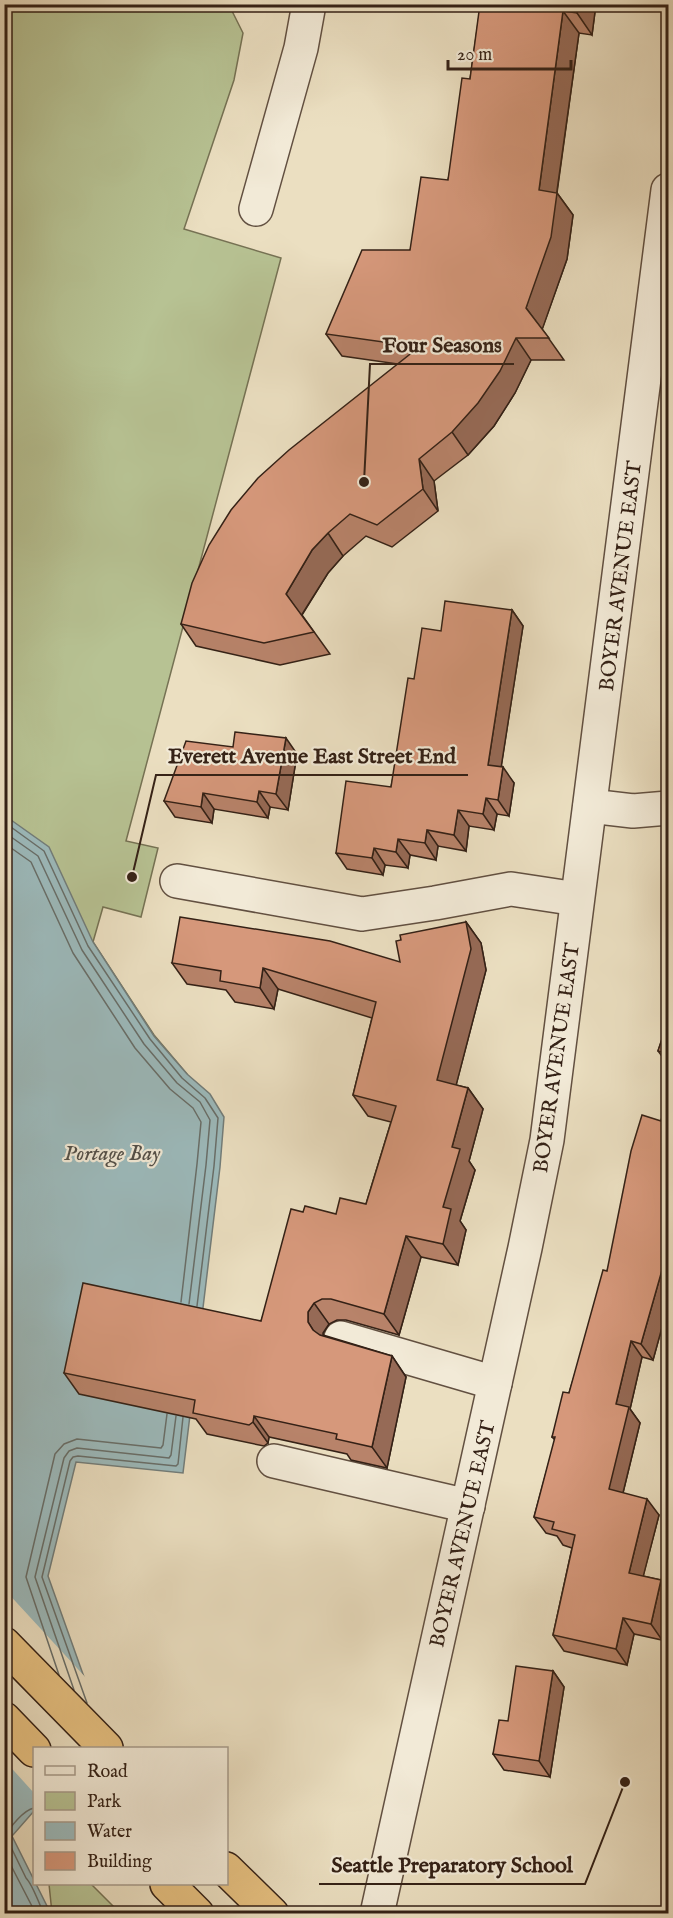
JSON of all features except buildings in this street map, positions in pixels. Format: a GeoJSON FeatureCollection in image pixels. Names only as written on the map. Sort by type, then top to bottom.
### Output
{"type":"FeatureCollection","features":[{"type":"Feature","properties":{"kind":"highway"},"geometry":{"type":"LineString","coordinates":[[4,1644],[104,1747]]}},
{"type":"Feature","properties":{"kind":"highway"},"geometry":{"type":"LineString","coordinates":[[4,1719],[33,1749]]}},
{"type":"Feature","properties":{"kind":"highway"},"geometry":{"type":"LineString","coordinates":[[228,1871],[272,1914]]}},
{"type":"Feature","properties":{"kind":"highway"},"geometry":{"type":"LineString","coordinates":[[168,1885],[197,1914]]}},
{"type":"Feature","properties":{"kind":"street"},"geometry":{"type":"LineString","coordinates":[[256,209],[301,48],[309,4]]}},
{"type":"Feature","properties":{"kind":"street","name":"BOYER AVENUE EAST"},"geometry":{"type":"LineString","coordinates":[[377,1914],[536,1199],[547,1140],[667,222],[669,190]]}},
{"type":"Feature","properties":{"kind":"street"},"geometry":{"type":"LineString","coordinates":[[590,806],[633,811],[669,808]]}},
{"type":"Feature","properties":{"kind":"street"},"geometry":{"type":"LineString","coordinates":[[177,881],[362,914],[511,889],[577,899]]}},
{"type":"Feature","properties":{"kind":"street"},"geometry":{"type":"LineString","coordinates":[[341,1338],[495,1383]]}},
{"type":"Feature","properties":{"kind":"street"},"geometry":{"type":"LineString","coordinates":[[274,1461],[468,1506]]}},
{"type":"Feature","properties":{"kind":"green space"},"geometry":{"type":"Polygon","coordinates":[[[5,5],[229,5],[243,33],[234,80],[184,229],[281,258],[126,841],[158,848],[141,917],[103,907],[93,942],[154,1035],[187,1074],[5,1150],[5,5]]]}},
{"type":"Feature","properties":{"kind":"green space"},"geometry":{"type":"Polygon","coordinates":[[[49,1885],[92,1885],[120,1913],[52,1913],[49,1885]]]}},
{"type":"Feature","properties":{"kind":"water","name":"Portage Bay"},"geometry":{"type":"Polygon","coordinates":[[[4,815],[49,847],[93,942],[154,1036],[187,1074],[210,1094],[224,1117],[183,1473],[76,1462],[48,1576],[105,1736],[33,1747],[33,1812],[12,1836],[33,1878],[33,1885],[36,1885],[51,1914],[4,1913],[4,815]]]}},
{"type":"Feature","properties":{"kind":"pier"},"geometry":{"type":"Polygon","coordinates":[[[5,1590],[88,1680],[108,1736],[99,1747],[33,1747],[33,1792],[5,1761],[5,1590]]]}},
{"type":"Feature","properties":{"kind":"place","name":"Four Seasons"},"geometry":{"type":"Point","coordinates":[364,482]}},
{"type":"Feature","properties":{"kind":"place","name":"Everett Avenue East Street End"},"geometry":{"type":"Point","coordinates":[132,877]}},
{"type":"Feature","properties":{"kind":"place","name":"Seattle Preparatory School"},"geometry":{"type":"Point","coordinates":[625,1782]}}]}
